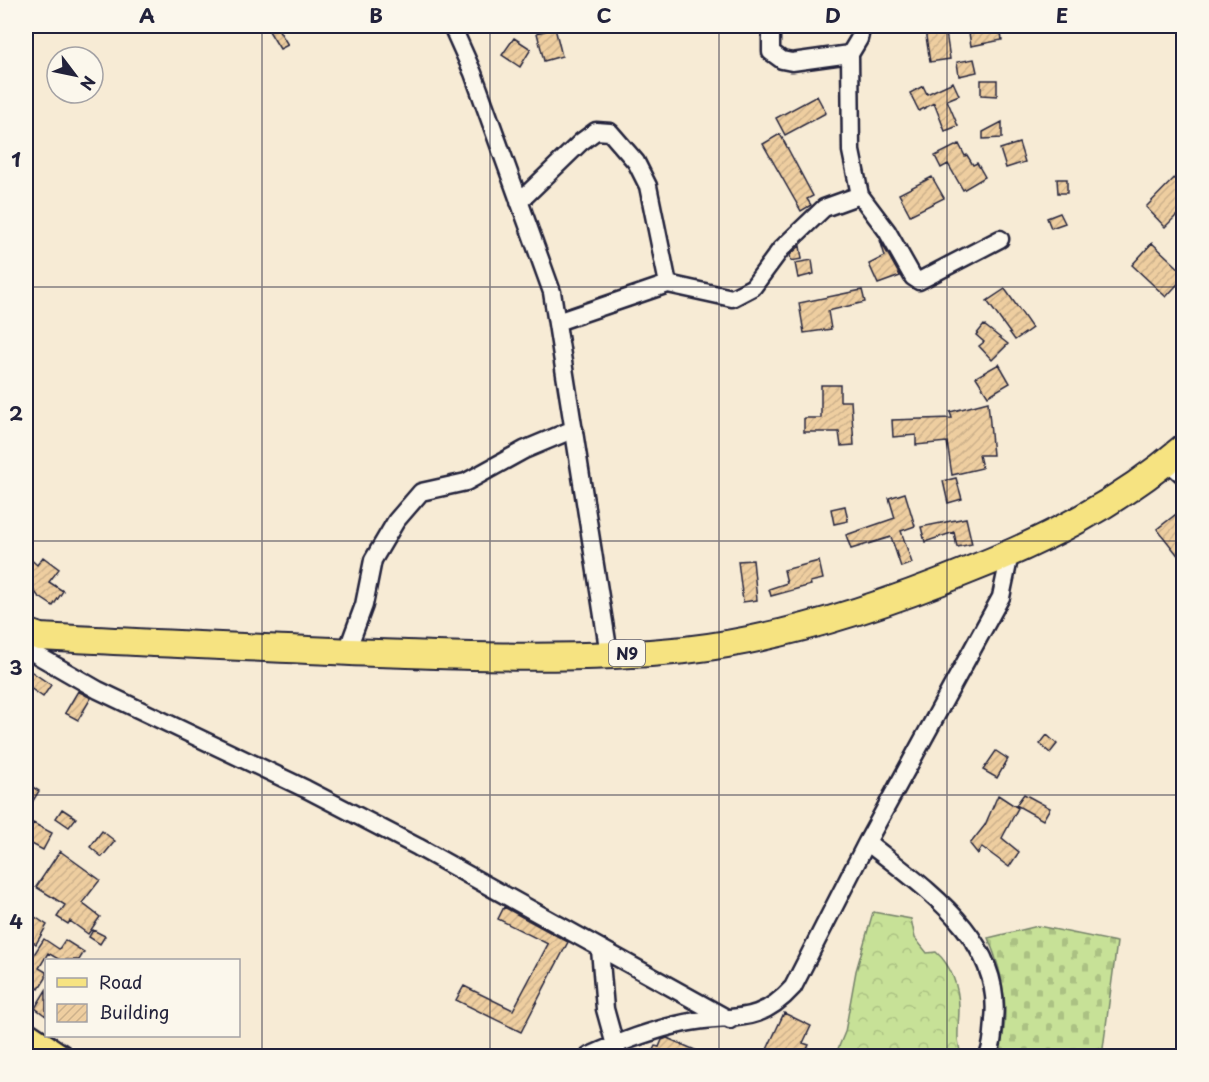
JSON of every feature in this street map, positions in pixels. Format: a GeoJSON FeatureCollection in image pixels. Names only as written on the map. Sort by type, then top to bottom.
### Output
{"type":"FeatureCollection","features":[{"type":"Feature","properties":{"kind":"highway","name":"N9"},"geometry":{"type":"LineString","coordinates":[[26,632],[40,637],[140,643],[563,657],[687,650],[804,628],[933,585],[1040,541],[1109,504],[1178,461]]}},
{"type":"Feature","properties":{"kind":"main road"},"geometry":{"type":"LineString","coordinates":[[26,1032],[62,1056]]}},
{"type":"Feature","properties":{"kind":"street"},"geometry":{"type":"LineString","coordinates":[[452,26],[474,73],[552,292],[609,654]]}},
{"type":"Feature","properties":{"kind":"street"},"geometry":{"type":"LineString","coordinates":[[771,26],[771,52],[782,60],[792,62],[850,54]]}},
{"type":"Feature","properties":{"kind":"street"},"geometry":{"type":"LineString","coordinates":[[862,26],[859,39],[850,54],[851,150],[861,195],[886,231],[913,277],[919,280],[1000,239]]}},
{"type":"Feature","properties":{"kind":"street"},"geometry":{"type":"LineString","coordinates":[[519,202],[581,142],[596,131],[610,132],[636,162],[648,186],[668,284]]}},
{"type":"Feature","properties":{"kind":"street"},"geometry":{"type":"LineString","coordinates":[[557,322],[668,284],[732,298],[753,286],[781,249],[824,208],[861,195]]}},
{"type":"Feature","properties":{"kind":"street"},"geometry":{"type":"LineString","coordinates":[[347,651],[364,605],[373,560],[396,521],[422,492],[466,482],[524,450],[574,429]]}},
{"type":"Feature","properties":{"kind":"street"},"geometry":{"type":"LineString","coordinates":[[589,1056],[617,1050],[648,1031],[688,1022],[730,1020],[761,1013],[779,1003],[793,987],[867,842],[1000,597],[1010,554]]}},
{"type":"Feature","properties":{"kind":"street"},"geometry":{"type":"LineString","coordinates":[[26,643],[37,656],[98,690],[316,794],[542,913],[600,949],[730,1020]]}},
{"type":"Feature","properties":{"kind":"street"},"geometry":{"type":"LineString","coordinates":[[867,842],[967,928],[989,966],[996,1003],[992,1048],[988,1056]]}},
{"type":"Feature","properties":{"kind":"street"},"geometry":{"type":"LineString","coordinates":[[600,949],[605,1010],[617,1050]]}},
{"type":"Feature","properties":{"kind":"green space"},"geometry":{"type":"Polygon","coordinates":[[[873,912],[911,919],[915,938],[927,953],[936,952],[946,963],[958,992],[958,1038],[962,1056],[835,1056],[845,1032],[856,971],[873,912]]]}},
{"type":"Feature","properties":{"kind":"green space"},"geometry":{"type":"Polygon","coordinates":[[[1038,926],[1117,942],[1102,1056],[997,1056],[1004,1027],[1004,997],[994,952],[988,938],[1038,926]]]}},
{"type":"Feature","properties":{"kind":"building"},"geometry":{"type":"Polygon","coordinates":[[[945,26],[950,59],[930,62],[925,30],[945,26]]]}},
{"type":"Feature","properties":{"kind":"building"},"geometry":{"type":"Polygon","coordinates":[[[968,26],[1000,26],[1002,40],[971,46],[968,26]]]}},
{"type":"Feature","properties":{"kind":"building"},"geometry":{"type":"Polygon","coordinates":[[[277,27],[288,45],[280,49],[269,31],[277,27]]]}},
{"type":"Feature","properties":{"kind":"building"},"geometry":{"type":"Polygon","coordinates":[[[555,28],[562,56],[544,61],[537,33],[555,28]]]}},
{"type":"Feature","properties":{"kind":"building"},"geometry":{"type":"Polygon","coordinates":[[[514,38],[531,49],[520,67],[502,55],[514,38]]]}},
{"type":"Feature","properties":{"kind":"building"},"geometry":{"type":"Polygon","coordinates":[[[974,59],[977,72],[959,76],[957,62],[974,59]]]}},
{"type":"Feature","properties":{"kind":"building"},"geometry":{"type":"Polygon","coordinates":[[[981,80],[997,80],[997,96],[981,95],[981,80]]]}},
{"type":"Feature","properties":{"kind":"building"},"geometry":{"type":"Polygon","coordinates":[[[953,82],[959,95],[947,100],[958,126],[945,131],[934,103],[919,111],[910,93],[923,86],[927,94],[953,82]]]}},
{"type":"Feature","properties":{"kind":"building"},"geometry":{"type":"Polygon","coordinates":[[[817,96],[826,113],[785,135],[776,118],[817,96]]]}},
{"type":"Feature","properties":{"kind":"building"},"geometry":{"type":"Polygon","coordinates":[[[1002,122],[1002,138],[983,139],[983,132],[1002,122]]]}},
{"type":"Feature","properties":{"kind":"building"},"geometry":{"type":"Polygon","coordinates":[[[780,134],[813,196],[807,199],[811,205],[801,211],[763,144],[780,134]]]}},
{"type":"Feature","properties":{"kind":"building"},"geometry":{"type":"Polygon","coordinates":[[[1019,143],[1025,162],[1006,168],[1000,149],[1019,143]]]}},
{"type":"Feature","properties":{"kind":"building"},"geometry":{"type":"Polygon","coordinates":[[[959,144],[965,156],[967,155],[973,165],[977,163],[985,177],[963,190],[948,164],[941,168],[935,156],[959,144]]]}},
{"type":"Feature","properties":{"kind":"building"},"geometry":{"type":"Polygon","coordinates":[[[1184,168],[1184,208],[1165,227],[1146,207],[1184,168]]]}},
{"type":"Feature","properties":{"kind":"building"},"geometry":{"type":"Polygon","coordinates":[[[932,177],[944,198],[910,215],[899,194],[932,177]]]}},
{"type":"Feature","properties":{"kind":"building"},"geometry":{"type":"Polygon","coordinates":[[[1057,179],[1067,179],[1067,193],[1058,193],[1057,179]]]}},
{"type":"Feature","properties":{"kind":"building"},"geometry":{"type":"Polygon","coordinates":[[[1060,213],[1065,223],[1051,228],[1047,218],[1060,213]]]}},
{"type":"Feature","properties":{"kind":"building"},"geometry":{"type":"Polygon","coordinates":[[[880,240],[900,276],[878,284],[869,264],[885,256],[880,240]]]}},
{"type":"Feature","properties":{"kind":"building"},"geometry":{"type":"Polygon","coordinates":[[[1152,243],[1184,273],[1184,277],[1166,297],[1132,265],[1152,243]]]}},
{"type":"Feature","properties":{"kind":"building"},"geometry":{"type":"Polygon","coordinates":[[[800,246],[802,259],[791,261],[790,255],[800,246]]]}},
{"type":"Feature","properties":{"kind":"building"},"geometry":{"type":"Polygon","coordinates":[[[812,260],[814,274],[798,278],[795,263],[812,260]]]}},
{"type":"Feature","properties":{"kind":"building"},"geometry":{"type":"Polygon","coordinates":[[[1005,289],[1032,328],[1015,340],[987,301],[1005,289]]]}},
{"type":"Feature","properties":{"kind":"building"},"geometry":{"type":"Polygon","coordinates":[[[862,290],[865,302],[828,311],[831,329],[804,333],[799,303],[862,290]]]}},
{"type":"Feature","properties":{"kind":"building"},"geometry":{"type":"Polygon","coordinates":[[[984,325],[1008,344],[992,360],[979,346],[984,342],[976,335],[984,325]]]}},
{"type":"Feature","properties":{"kind":"building"},"geometry":{"type":"Polygon","coordinates":[[[999,364],[1010,383],[988,396],[976,377],[999,364]]]}},
{"type":"Feature","properties":{"kind":"building"},"geometry":{"type":"Polygon","coordinates":[[[821,385],[840,385],[840,401],[851,401],[854,445],[841,446],[839,432],[804,432],[804,418],[821,418],[821,385]]]}},
{"type":"Feature","properties":{"kind":"building"},"geometry":{"type":"Polygon","coordinates":[[[988,402],[993,455],[979,455],[982,468],[952,475],[947,442],[916,445],[916,435],[893,437],[892,420],[952,418],[950,412],[988,402]]]}},
{"type":"Feature","properties":{"kind":"building"},"geometry":{"type":"Polygon","coordinates":[[[956,478],[962,499],[948,503],[943,481],[956,478]]]}},
{"type":"Feature","properties":{"kind":"building"},"geometry":{"type":"Polygon","coordinates":[[[905,493],[915,526],[901,531],[912,563],[901,567],[891,537],[851,549],[846,535],[895,518],[889,498],[905,493]]]}},
{"type":"Feature","properties":{"kind":"building"},"geometry":{"type":"Polygon","coordinates":[[[845,506],[848,521],[834,524],[831,509],[845,506]]]}},
{"type":"Feature","properties":{"kind":"building"},"geometry":{"type":"Polygon","coordinates":[[[1184,508],[1184,563],[1157,529],[1184,508]]]}},
{"type":"Feature","properties":{"kind":"building"},"geometry":{"type":"Polygon","coordinates":[[[966,518],[972,544],[957,547],[954,532],[925,542],[921,527],[966,518]]]}},
{"type":"Feature","properties":{"kind":"building"},"geometry":{"type":"Polygon","coordinates":[[[26,555],[37,565],[43,557],[59,569],[49,582],[63,591],[53,606],[38,596],[26,580],[26,555]]]}},
{"type":"Feature","properties":{"kind":"building"},"geometry":{"type":"Polygon","coordinates":[[[753,560],[757,600],[743,602],[738,561],[753,560]]]}},
{"type":"Feature","properties":{"kind":"building"},"geometry":{"type":"Polygon","coordinates":[[[819,561],[823,579],[810,582],[811,585],[771,596],[769,589],[787,583],[784,570],[819,561]]]}},
{"type":"Feature","properties":{"kind":"building"},"geometry":{"type":"Polygon","coordinates":[[[26,668],[51,685],[43,697],[26,685],[26,668]]]}},
{"type":"Feature","properties":{"kind":"building"},"geometry":{"type":"Polygon","coordinates":[[[78,691],[91,698],[78,720],[65,713],[78,691]]]}},
{"type":"Feature","properties":{"kind":"building"},"geometry":{"type":"Polygon","coordinates":[[[1047,735],[1057,744],[1050,753],[1040,744],[1047,735]]]}},
{"type":"Feature","properties":{"kind":"building"},"geometry":{"type":"Polygon","coordinates":[[[996,751],[1008,759],[997,778],[983,770],[996,751]]]}},
{"type":"Feature","properties":{"kind":"building"},"geometry":{"type":"Polygon","coordinates":[[[26,783],[39,791],[26,812],[26,783]]]}},
{"type":"Feature","properties":{"kind":"building"},"geometry":{"type":"Polygon","coordinates":[[[1024,794],[1050,808],[1043,820],[1016,805],[1024,794]]]}},
{"type":"Feature","properties":{"kind":"building"},"geometry":{"type":"Polygon","coordinates":[[[998,795],[1018,808],[1002,838],[1019,852],[1009,867],[982,847],[978,854],[970,844],[985,825],[998,795]]]}},
{"type":"Feature","properties":{"kind":"building"},"geometry":{"type":"Polygon","coordinates":[[[62,809],[76,818],[69,827],[56,818],[62,809]]]}},
{"type":"Feature","properties":{"kind":"building"},"geometry":{"type":"Polygon","coordinates":[[[33,823],[52,833],[43,850],[26,841],[33,823]]]}},
{"type":"Feature","properties":{"kind":"building"},"geometry":{"type":"Polygon","coordinates":[[[102,831],[115,841],[102,857],[90,847],[102,831]]]}},
{"type":"Feature","properties":{"kind":"building"},"geometry":{"type":"Polygon","coordinates":[[[60,851],[100,880],[82,903],[100,917],[88,934],[70,921],[68,924],[57,917],[65,905],[36,887],[60,851]]]}},
{"type":"Feature","properties":{"kind":"building"},"geometry":{"type":"Polygon","coordinates":[[[504,907],[568,942],[521,1032],[456,1000],[464,986],[513,1010],[548,944],[498,919],[504,907]]]}},
{"type":"Feature","properties":{"kind":"building"},"geometry":{"type":"Polygon","coordinates":[[[26,911],[47,925],[36,944],[26,937],[26,911]]]}},
{"type":"Feature","properties":{"kind":"building"},"geometry":{"type":"Polygon","coordinates":[[[93,930],[105,936],[100,944],[89,937],[93,930]]]}},
{"type":"Feature","properties":{"kind":"building"},"geometry":{"type":"Polygon","coordinates":[[[44,939],[59,949],[65,940],[84,952],[80,959],[58,959],[48,953],[39,968],[45,971],[45,980],[39,989],[26,981],[26,959],[29,962],[44,939]]]}},
{"type":"Feature","properties":{"kind":"building"},"geometry":{"type":"Polygon","coordinates":[[[45,992],[45,1015],[35,1008],[45,992]]]}},
{"type":"Feature","properties":{"kind":"building"},"geometry":{"type":"Polygon","coordinates":[[[784,1013],[811,1026],[803,1043],[809,1045],[804,1056],[764,1056],[784,1013]]]}},
{"type":"Feature","properties":{"kind":"building"},"geometry":{"type":"Polygon","coordinates":[[[667,1038],[709,1056],[650,1056],[655,1046],[659,1047],[662,1040],[667,1038]]]}}]}
